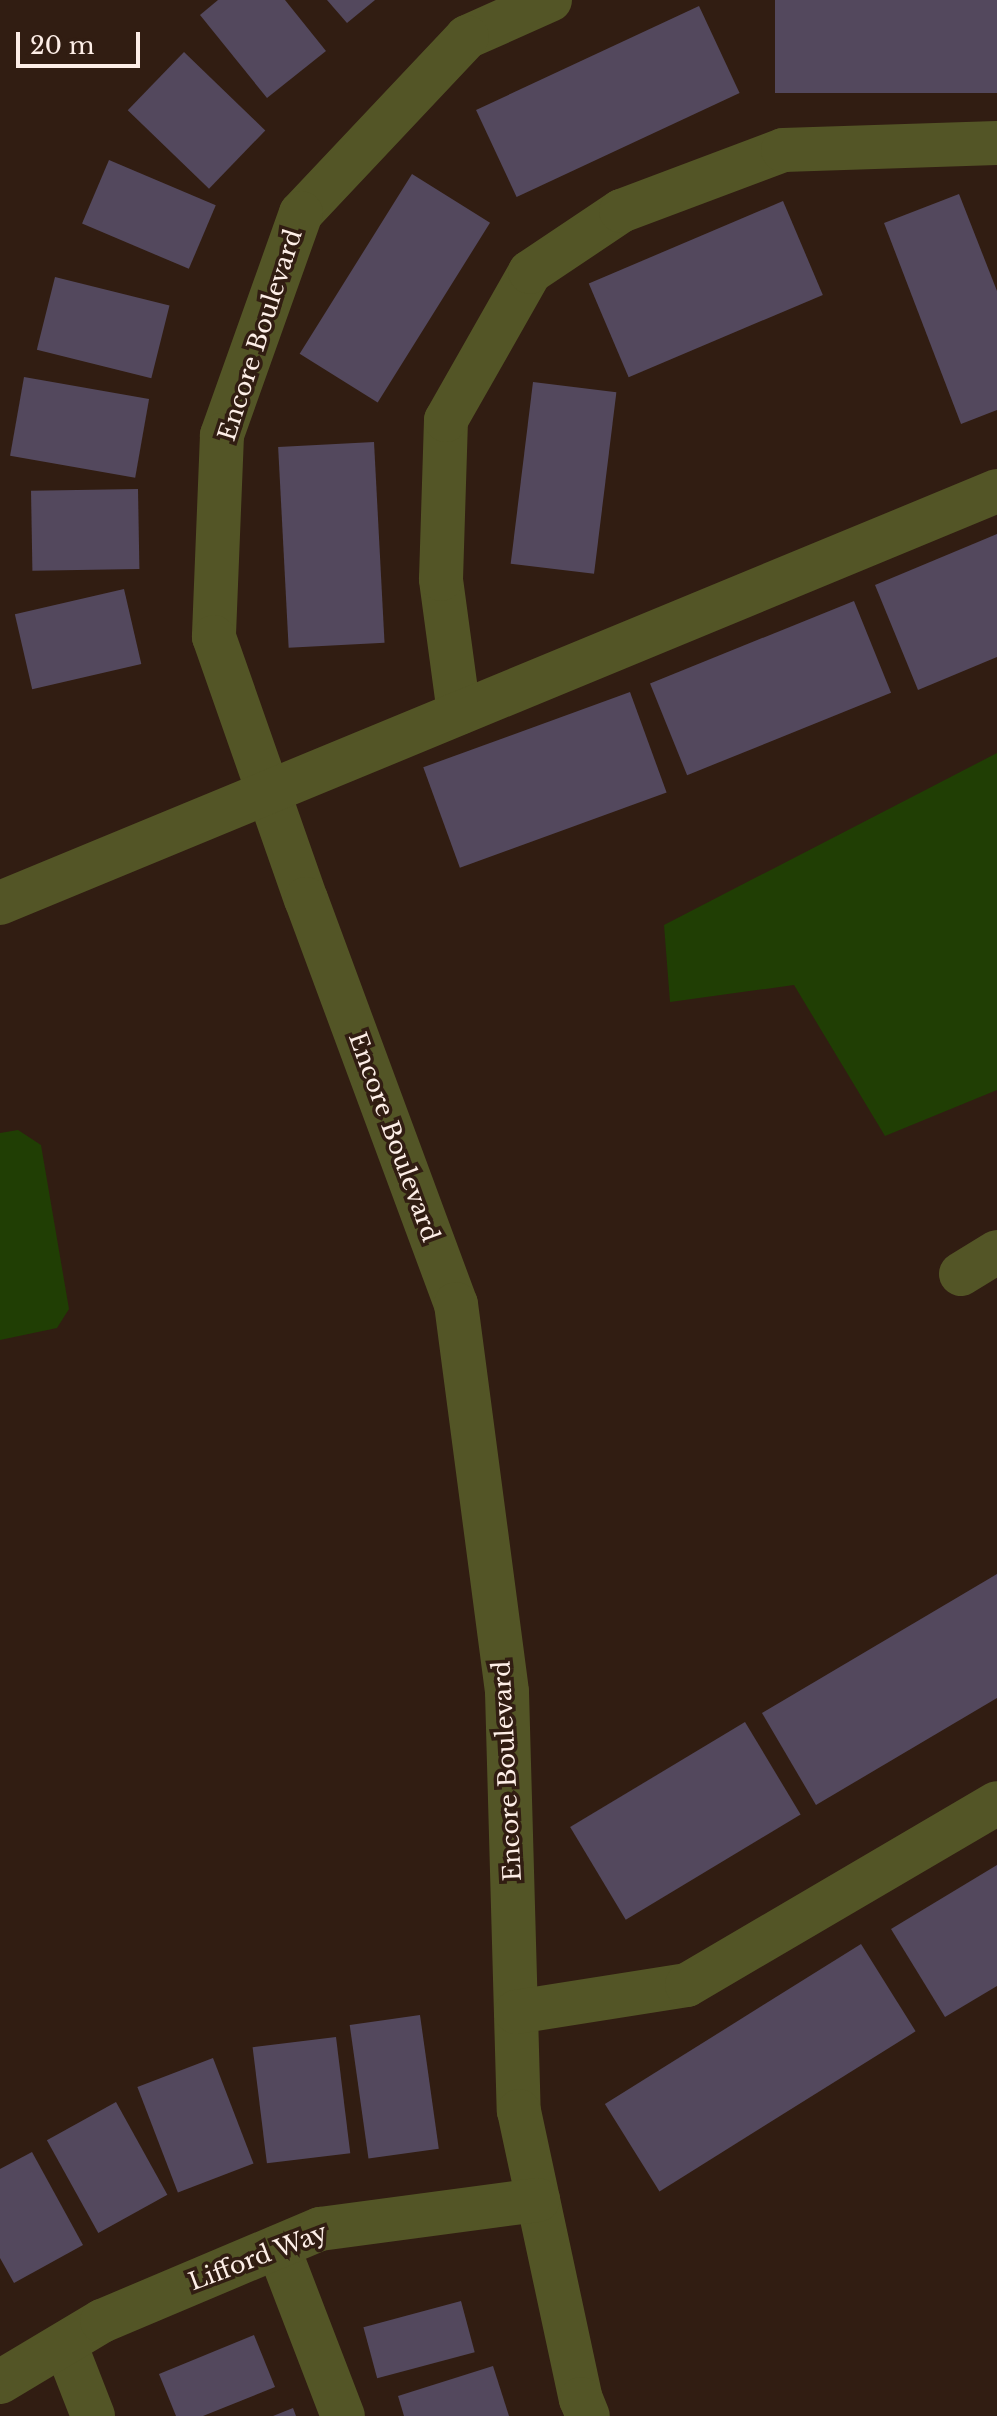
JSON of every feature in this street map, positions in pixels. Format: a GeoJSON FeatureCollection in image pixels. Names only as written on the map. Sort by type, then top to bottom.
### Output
{"type":"FeatureCollection","features":[{"type":"Feature","properties":{"kind":"street","name":"Encore Boulevard"},"geometry":{"type":"LineString","coordinates":[[550,0],[467,37],[301,213],[222,435],[214,637],[456,1304],[507,1692],[519,2111],[581,2399],[588,2416]]}},
{"type":"Feature","properties":{"kind":"street"},"geometry":{"type":"LineString","coordinates":[[459,713],[441,579],[446,420],[530,272],[621,211],[783,150],[997,143]]}},
{"type":"Feature","properties":{"kind":"street"},"geometry":{"type":"LineString","coordinates":[[0,903],[997,491]]}},
{"type":"Feature","properties":{"kind":"street"},"geometry":{"type":"LineString","coordinates":[[516,2012],[687,1985],[997,1803]]}},
{"type":"Feature","properties":{"kind":"street","name":"Lifford Way"},"geometry":{"type":"LineString","coordinates":[[0,2382],[102,2321],[320,2229],[538,2200]]}},
{"type":"Feature","properties":{"kind":"street"},"geometry":{"type":"LineString","coordinates":[[278,2247],[343,2416]]}},
{"type":"Feature","properties":{"kind":"street"},"geometry":{"type":"LineString","coordinates":[[65,2344],[93,2416]]}},
{"type":"Feature","properties":{"kind":"green space"},"geometry":{"type":"Polygon","coordinates":[[[997,753],[997,1090],[885,1136],[794,985],[670,1002],[664,925],[997,753]]]}},
{"type":"Feature","properties":{"kind":"green space"},"geometry":{"type":"Polygon","coordinates":[[[18,1130],[41,1145],[69,1309],[57,1328],[0,1340],[0,1133],[18,1130]]]}},
{"type":"Feature","properties":{"kind":"building"},"geometry":{"type":"Polygon","coordinates":[[[218,0],[285,0],[326,51],[267,98],[200,15],[218,0]]]}},
{"type":"Feature","properties":{"kind":"building"},"geometry":{"type":"Polygon","coordinates":[[[327,0],[375,0],[347,23],[327,0]]]}},
{"type":"Feature","properties":{"kind":"building"},"geometry":{"type":"Polygon","coordinates":[[[775,0],[997,0],[997,93],[775,93],[775,0]]]}},
{"type":"Feature","properties":{"kind":"building"},"geometry":{"type":"Polygon","coordinates":[[[699,6],[740,93],[517,197],[476,110],[699,6]]]}},
{"type":"Feature","properties":{"kind":"building"},"geometry":{"type":"Polygon","coordinates":[[[184,52],[265,130],[209,189],[128,110],[184,52]]]}},
{"type":"Feature","properties":{"kind":"building"},"geometry":{"type":"Polygon","coordinates":[[[109,160],[216,205],[189,269],[82,224],[109,160]]]}},
{"type":"Feature","properties":{"kind":"building"},"geometry":{"type":"Polygon","coordinates":[[[412,174],[490,223],[378,403],[300,354],[412,174]]]}},
{"type":"Feature","properties":{"kind":"building"},"geometry":{"type":"Polygon","coordinates":[[[959,194],[997,291],[997,410],[961,424],[884,223],[959,194]]]}},
{"type":"Feature","properties":{"kind":"building"},"geometry":{"type":"Polygon","coordinates":[[[783,201],[823,295],[629,377],[589,283],[783,201]]]}},
{"type":"Feature","properties":{"kind":"building"},"geometry":{"type":"Polygon","coordinates":[[[55,277],[169,306],[151,378],[37,350],[55,277]]]}},
{"type":"Feature","properties":{"kind":"building"},"geometry":{"type":"Polygon","coordinates":[[[24,377],[149,399],[135,478],[10,456],[24,377]]]}},
{"type":"Feature","properties":{"kind":"building"},"geometry":{"type":"Polygon","coordinates":[[[533,382],[616,392],[594,574],[511,564],[533,382]]]}},
{"type":"Feature","properties":{"kind":"building"},"geometry":{"type":"Polygon","coordinates":[[[374,442],[385,643],[289,648],[278,447],[374,442]]]}},
{"type":"Feature","properties":{"kind":"building"},"geometry":{"type":"Polygon","coordinates":[[[138,489],[139,569],[32,571],[31,491],[138,489]]]}},
{"type":"Feature","properties":{"kind":"building"},"geometry":{"type":"Polygon","coordinates":[[[997,534],[997,657],[918,690],[875,585],[997,534]]]}},
{"type":"Feature","properties":{"kind":"building"},"geometry":{"type":"Polygon","coordinates":[[[124,589],[141,664],[32,689],[15,614],[124,589]]]}},
{"type":"Feature","properties":{"kind":"building"},"geometry":{"type":"Polygon","coordinates":[[[854,601],[891,693],[687,775],[650,683],[854,601]]]}},
{"type":"Feature","properties":{"kind":"building"},"geometry":{"type":"Polygon","coordinates":[[[630,692],[667,793],[460,868],[423,767],[630,692]]]}},
{"type":"Feature","properties":{"kind":"building"},"geometry":{"type":"Polygon","coordinates":[[[997,1574],[997,1698],[816,1805],[762,1713],[997,1574]]]}},
{"type":"Feature","properties":{"kind":"building"},"geometry":{"type":"Polygon","coordinates":[[[745,1722],[801,1815],[626,1920],[570,1827],[745,1722]]]}},
{"type":"Feature","properties":{"kind":"building"},"geometry":{"type":"Polygon","coordinates":[[[997,1865],[997,1986],[945,2017],[891,1929],[997,1865]]]}},
{"type":"Feature","properties":{"kind":"building"},"geometry":{"type":"Polygon","coordinates":[[[861,1944],[916,2031],[659,2191],[605,2104],[861,1944]]]}},
{"type":"Feature","properties":{"kind":"building"},"geometry":{"type":"Polygon","coordinates":[[[420,2015],[439,2149],[368,2159],[350,2025],[420,2015]]]}},
{"type":"Feature","properties":{"kind":"building"},"geometry":{"type":"Polygon","coordinates":[[[336,2037],[350,2153],[267,2163],[253,2047],[336,2037]]]}},
{"type":"Feature","properties":{"kind":"building"},"geometry":{"type":"Polygon","coordinates":[[[213,2058],[253,2163],[178,2193],[137,2087],[213,2058]]]}},
{"type":"Feature","properties":{"kind":"building"},"geometry":{"type":"Polygon","coordinates":[[[116,2102],[167,2195],[98,2233],[47,2140],[116,2102]]]}},
{"type":"Feature","properties":{"kind":"building"},"geometry":{"type":"Polygon","coordinates":[[[32,2152],[83,2245],[14,2283],[0,2258],[0,2169],[32,2152]]]}},
{"type":"Feature","properties":{"kind":"building"},"geometry":{"type":"Polygon","coordinates":[[[461,2301],[475,2352],[377,2378],[363,2327],[461,2301]]]}},
{"type":"Feature","properties":{"kind":"building"},"geometry":{"type":"Polygon","coordinates":[[[254,2335],[275,2387],[203,2416],[176,2416],[159,2374],[254,2335]]]}},
{"type":"Feature","properties":{"kind":"building"},"geometry":{"type":"Polygon","coordinates":[[[493,2366],[509,2416],[404,2416],[398,2396],[493,2366]]]}},
{"type":"Feature","properties":{"kind":"building"},"geometry":{"type":"Polygon","coordinates":[[[293,2408],[296,2416],[273,2416],[293,2408]]]}}]}
